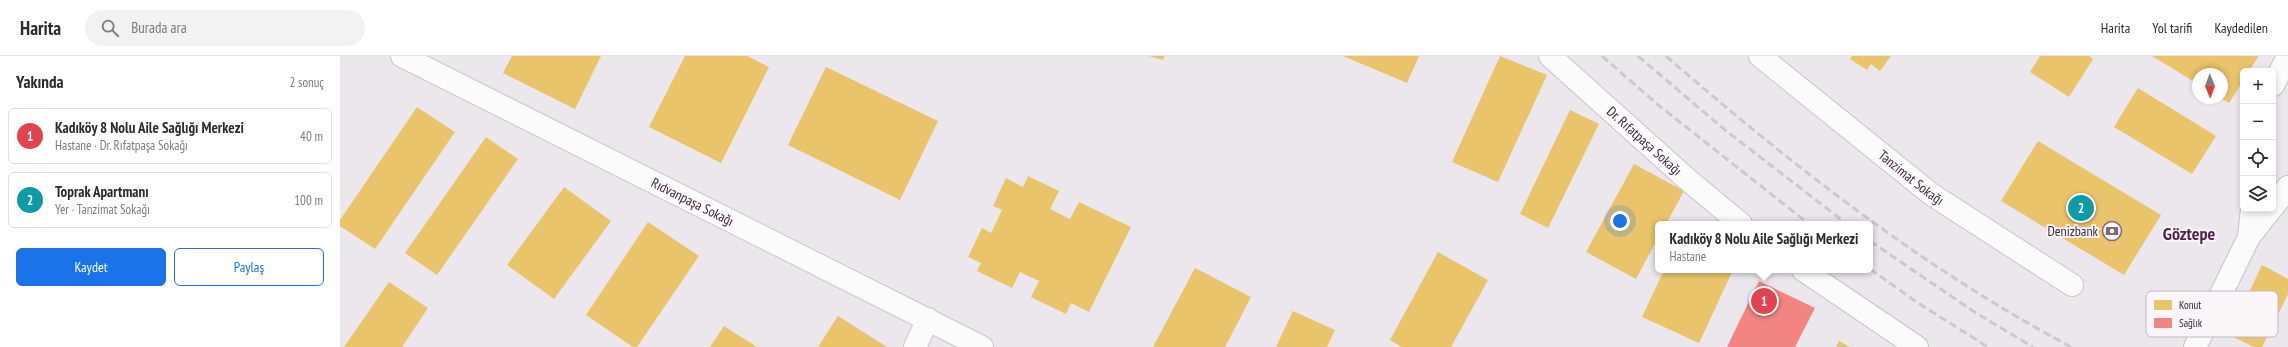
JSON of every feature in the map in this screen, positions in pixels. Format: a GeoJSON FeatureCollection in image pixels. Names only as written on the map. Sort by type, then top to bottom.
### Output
{"type":"FeatureCollection","features":[{"type":"Feature","properties":{"kind":"street","name":"Rıdvanpaşa Sokağı"},"geometry":{"type":"LineString","coordinates":[[402,56],[982,347]]}},
{"type":"Feature","properties":{"kind":"street","name":"Dr. Rıfatpaşa Sokağı"},"geometry":{"type":"LineString","coordinates":[[1550,56],[1688,180],[1737,221]]}},
{"type":"Feature","properties":{"kind":"street","name":"Tanzimat Sokağı"},"geometry":{"type":"LineString","coordinates":[[1760,56],[1931,194],[2072,285]]}},
{"type":"Feature","properties":{"kind":"street"},"geometry":{"type":"LineString","coordinates":[[2276,79],[2288,57]]}},
{"type":"Feature","properties":{"kind":"street"},"geometry":{"type":"LineString","coordinates":[[2276,203],[2288,187]]}},
{"type":"Feature","properties":{"kind":"street"},"geometry":{"type":"LineString","coordinates":[[2249,237],[2252,212]]}},
{"type":"Feature","properties":{"kind":"street"},"geometry":{"type":"LineString","coordinates":[[2222,291],[2249,237],[2269,212]]}},
{"type":"Feature","properties":{"kind":"street"},"geometry":{"type":"LineString","coordinates":[[1807,273],[1917,347]]}},
{"type":"Feature","properties":{"kind":"street"},"geometry":{"type":"LineString","coordinates":[[915,347],[928,319]]}},
{"type":"Feature","properties":{"kind":"street"},"geometry":{"type":"LineString","coordinates":[[2195,347],[2200,337]]}},
{"type":"Feature","properties":{"kind":"building: Konut"},"geometry":{"type":"Polygon","coordinates":[[[512,56],[601,56],[575,109],[503,73],[512,56]]]}},
{"type":"Feature","properties":{"kind":"building: Konut"},"geometry":{"type":"Polygon","coordinates":[[[685,56],[747,56],[769,67],[721,163],[649,127],[685,56]]]}},
{"type":"Feature","properties":{"kind":"building: Konut"},"geometry":{"type":"Polygon","coordinates":[[[1149,56],[1165,56],[1163,60],[1149,56]]]}},
{"type":"Feature","properties":{"kind":"building: Konut"},"geometry":{"type":"Polygon","coordinates":[[[1343,56],[1419,56],[1407,83],[1343,56]]]}},
{"type":"Feature","properties":{"kind":"building: Konut"},"geometry":{"type":"Polygon","coordinates":[[[1500,56],[1547,75],[1498,182],[1452,162],[1500,56]]]}},
{"type":"Feature","properties":{"kind":"building: Konut"},"geometry":{"type":"Polygon","coordinates":[[[1852,56],[1891,56],[1880,71],[1871,64],[1867,70],[1850,59],[1852,56]]]}},
{"type":"Feature","properties":{"kind":"building: Konut"},"geometry":{"type":"Polygon","coordinates":[[[2040,56],[2089,56],[2093,59],[2069,97],[2030,72],[2040,56]]]}},
{"type":"Feature","properties":{"kind":"building: Konut"},"geometry":{"type":"Polygon","coordinates":[[[2152,56],[2258,57],[2251,68],[2240,68],[2240,86],[2229,103],[2228,68],[2192,68],[2192,80],[2152,56]]]}},
{"type":"Feature","properties":{"kind":"building: Konut"},"geometry":{"type":"Polygon","coordinates":[[[826,67],[938,121],[900,200],[788,145],[826,67]]]}},
{"type":"Feature","properties":{"kind":"building: Konut"},"geometry":{"type":"Polygon","coordinates":[[[2138,88],[2216,136],[2192,174],[2114,127],[2138,88]]]}},
{"type":"Feature","properties":{"kind":"building: Konut"},"geometry":{"type":"Polygon","coordinates":[[[417,107],[455,132],[375,249],[340,226],[340,220],[417,107]]]}},
{"type":"Feature","properties":{"kind":"building: Konut"},"geometry":{"type":"Polygon","coordinates":[[[1570,110],[1599,124],[1548,228],[1520,214],[1570,110]]]}},
{"type":"Feature","properties":{"kind":"building: Konut"},"geometry":{"type":"Polygon","coordinates":[[[486,137],[518,159],[437,275],[405,253],[486,137]]]}},
{"type":"Feature","properties":{"kind":"building: Konut"},"geometry":{"type":"Polygon","coordinates":[[[2038,141],[2161,215],[2124,275],[2001,201],[2038,141]]]}},
{"type":"Feature","properties":{"kind":"building: Konut"},"geometry":{"type":"Polygon","coordinates":[[[1634,164],[1684,191],[1668,221],[1655,221],[1655,244],[1636,279],[1586,252],[1634,164]]]}},
{"type":"Feature","properties":{"kind":"building: Konut"},"geometry":{"type":"Polygon","coordinates":[[[1028,176],[1059,191],[1050,209],[1070,219],[1079,202],[1131,227],[1089,312],[1071,303],[1066,314],[1031,297],[1039,281],[1020,272],[1012,288],[977,271],[981,263],[968,257],[982,228],[991,233],[1002,210],[993,206],[1006,178],[1023,187],[1028,176]]]}},
{"type":"Feature","properties":{"kind":"building: Konut"},"geometry":{"type":"Polygon","coordinates":[[[564,187],[611,221],[554,299],[507,265],[564,187]]]}},
{"type":"Feature","properties":{"kind":"building: Konut"},"geometry":{"type":"Polygon","coordinates":[[[648,222],[699,256],[637,347],[633,347],[586,315],[648,222]]]}},
{"type":"Feature","properties":{"kind":"building: Konut"},"geometry":{"type":"Polygon","coordinates":[[[1438,252],[1488,280],[1451,347],[1402,347],[1390,340],[1438,252]]]}},
{"type":"Feature","properties":{"kind":"building: Konut"},"geometry":{"type":"Polygon","coordinates":[[[2262,265],[2288,279],[2288,294],[2278,314],[2278,291],[2250,291],[2262,265]]]}},
{"type":"Feature","properties":{"kind":"building: Konut"},"geometry":{"type":"Polygon","coordinates":[[[1195,268],[1251,297],[1225,347],[1153,347],[1195,268]]]}},
{"type":"Feature","properties":{"kind":"building: Konut"},"geometry":{"type":"Polygon","coordinates":[[[1663,273],[1732,273],[1699,343],[1642,317],[1663,273]]]}},
{"type":"Feature","properties":{"kind":"building: Konut"},"geometry":{"type":"Polygon","coordinates":[[[389,282],[428,308],[402,347],[344,347],[389,282]]]}},
{"type":"Feature","properties":{"kind":"building: Konut"},"geometry":{"type":"Polygon","coordinates":[[[1293,311],[1335,330],[1327,347],[1276,347],[1293,311]]]}},
{"type":"Feature","properties":{"kind":"building: Konut"},"geometry":{"type":"Polygon","coordinates":[[[838,316],[887,347],[818,347],[838,316]]]}},
{"type":"Feature","properties":{"kind":"building: Konut"},"geometry":{"type":"Polygon","coordinates":[[[724,326],[757,347],[710,347],[724,326]]]}},
{"type":"Feature","properties":{"kind":"building: Konut"},"geometry":{"type":"Polygon","coordinates":[[[2233,337],[2267,337],[2262,347],[2254,347],[2233,337]]]}},
{"type":"Feature","properties":{"kind":"building: Konut"},"geometry":{"type":"Polygon","coordinates":[[[1839,341],[1850,347],[1836,347],[1839,341]]]}},
{"type":"Feature","properties":{"kind":"building: Sağlık"},"geometry":{"type":"Polygon","coordinates":[[[1759,281],[1815,308],[1795,347],[1727,347],[1759,281]]]}},
{"type":"Feature","properties":{"kind":"railway"},"geometry":{"type":"LineString","coordinates":[[1602,56],[1657,104],[1805,221]]}},
{"type":"Feature","properties":{"kind":"railway"},"geometry":{"type":"LineString","coordinates":[[1638,56],[1725,130],[1843,221]]}},
{"type":"Feature","properties":{"kind":"railway"},"geometry":{"type":"LineString","coordinates":[[1666,56],[1761,136],[1872,221]]}},
{"type":"Feature","properties":{"kind":"railway"},"geometry":{"type":"LineString","coordinates":[[1873,222],[1912,250],[1964,284],[2017,317],[2071,347]]}},
{"type":"Feature","properties":{"kind":"railway"},"geometry":{"type":"LineString","coordinates":[[1873,243],[1976,313],[2033,347]]}},
{"type":"Feature","properties":{"kind":"railway"},"geometry":{"type":"LineString","coordinates":[[1873,271],[1918,303],[1988,347]]}},
{"type":"Feature","properties":{"kind":"place","name":"Toprak Apartmanı"},"geometry":{"type":"Point","coordinates":[2081,208]}},
{"type":"Feature","properties":{"kind":"place","name":"Denizbank"},"geometry":{"type":"Point","coordinates":[2112,231]}},
{"type":"Feature","properties":{"kind":"place","name":"Kadıköy 8 Nolu Aile Sağlığı Merkezi"},"geometry":{"type":"Point","coordinates":[1764,301]}},
{"type":"Feature","properties":{"kind":"district","name":"Göztepe"},"geometry":{"type":"Point","coordinates":[2189,233]}}]}
